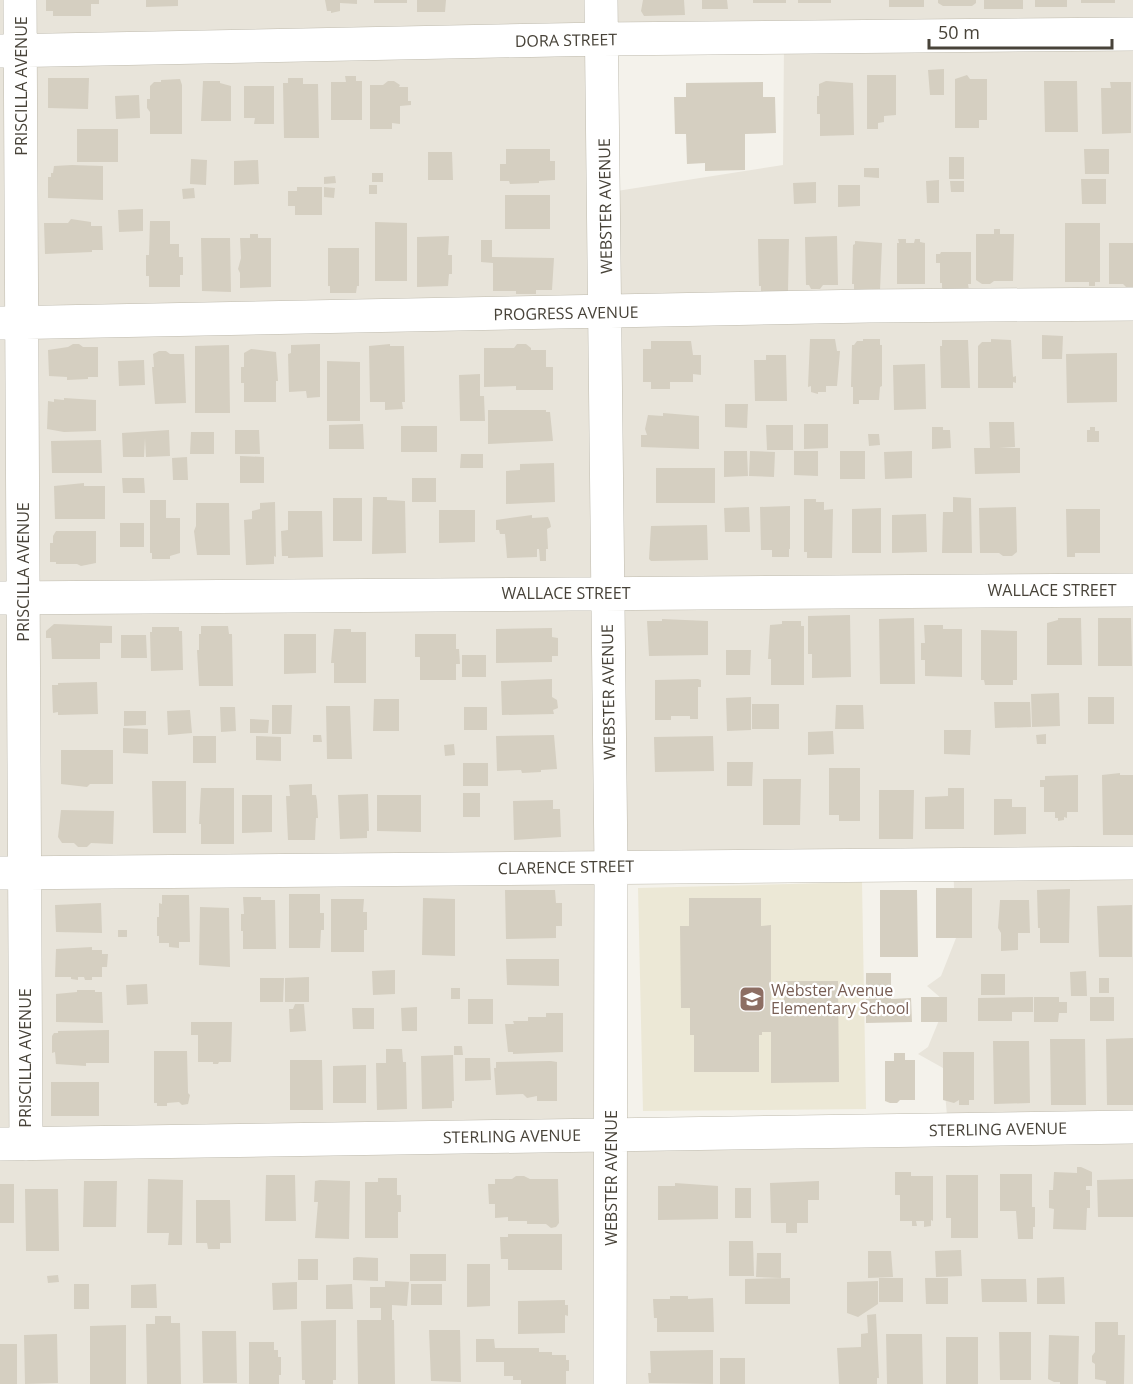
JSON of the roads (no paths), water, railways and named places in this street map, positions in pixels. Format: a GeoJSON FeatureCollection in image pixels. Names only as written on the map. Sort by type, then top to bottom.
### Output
{"type":"FeatureCollection","features":[{"type":"Feature","properties":{"kind":"street","name":"PRISCILLA AVENUE"},"geometry":{"type":"LineString","coordinates":[[13,1144],[10,51],[20,0]]}},
{"type":"Feature","properties":{"kind":"street","name":"WEBSTER AVENUE"},"geometry":{"type":"LineString","coordinates":[[602,0],[611,866],[610,1384]]}},
{"type":"Feature","properties":{"kind":"street","name":"DORA STREET"},"geometry":{"type":"LineString","coordinates":[[10,51],[602,39],[1133,34]]}},
{"type":"Feature","properties":{"kind":"street","name":"PROGRESS AVENUE"},"geometry":{"type":"LineString","coordinates":[[11,323],[869,306],[1133,304]]}},
{"type":"Feature","properties":{"kind":"street","name":"WALLACE STREET"},"geometry":{"type":"LineString","coordinates":[[12,598],[1133,590]]}},
{"type":"Feature","properties":{"kind":"street","name":"CLARENCE STREET"},"geometry":{"type":"LineString","coordinates":[[12,873],[1133,863]]}},
{"type":"Feature","properties":{"kind":"street","name":"STERLING AVENUE"},"geometry":{"type":"LineString","coordinates":[[13,1144],[1133,1127]]}},
{"type":"Feature","properties":{"kind":"place","name":"Webster Avenue Elementary School"},"geometry":{"type":"Point","coordinates":[752,999]}}]}
